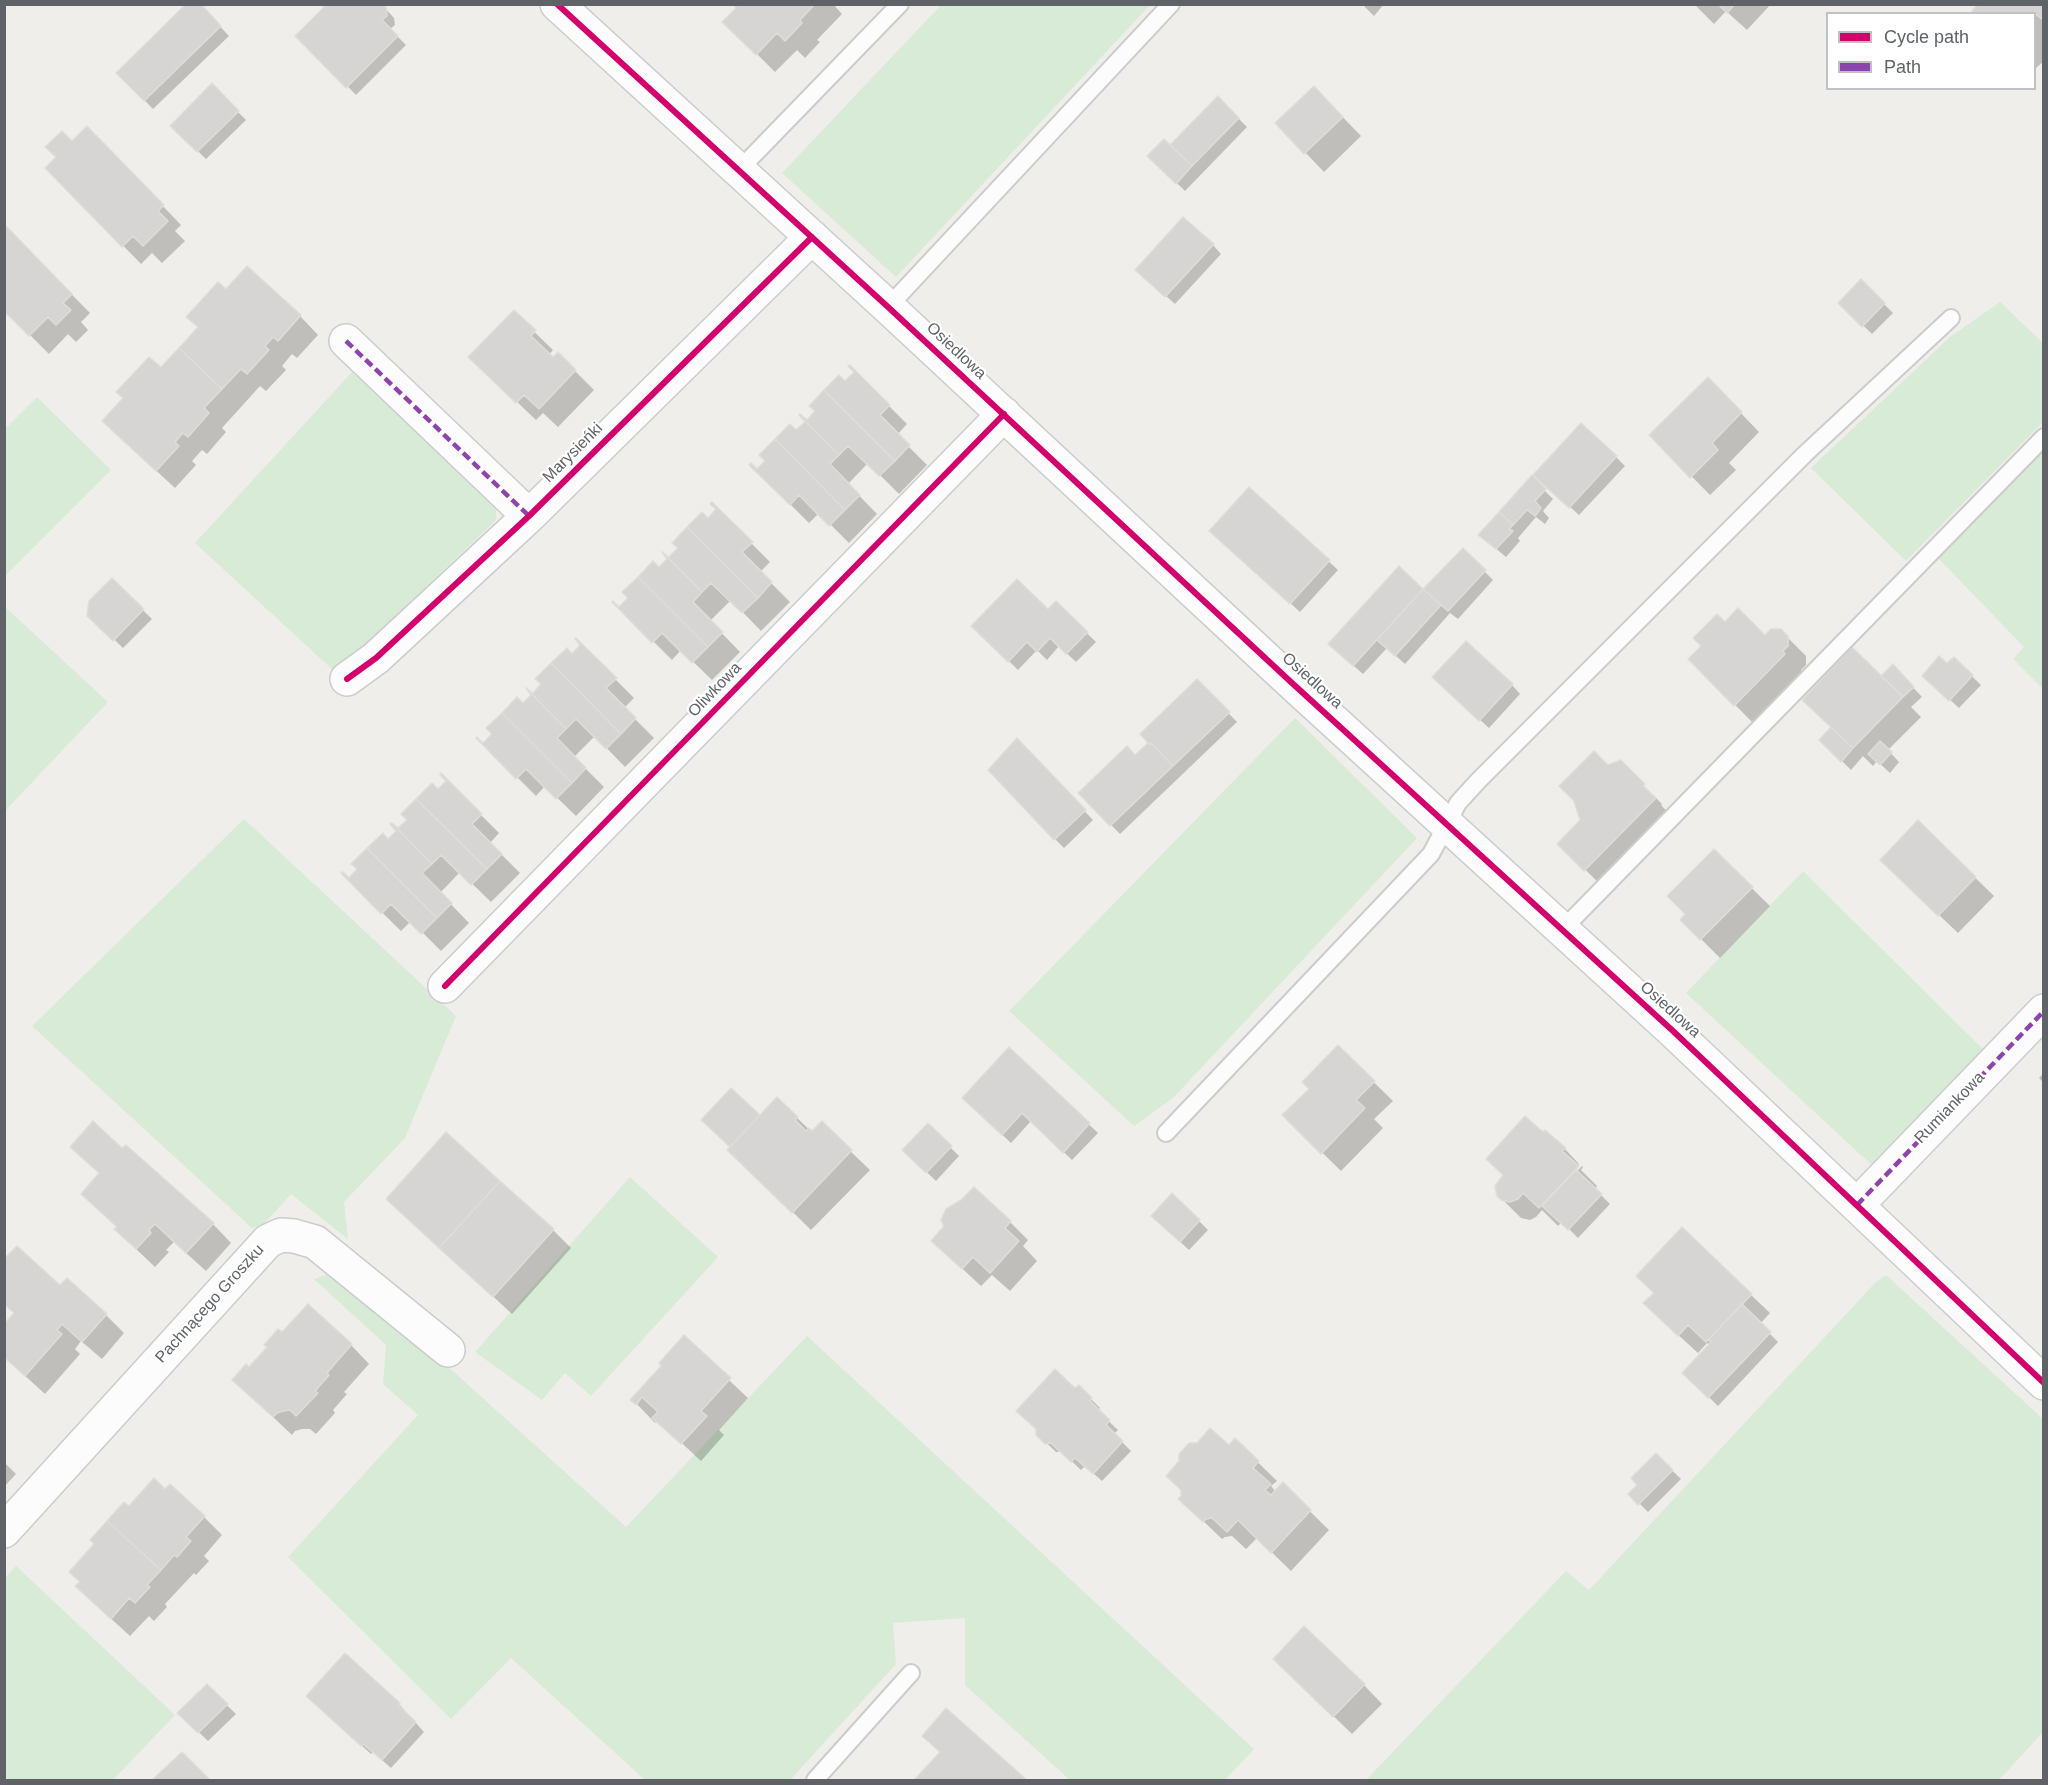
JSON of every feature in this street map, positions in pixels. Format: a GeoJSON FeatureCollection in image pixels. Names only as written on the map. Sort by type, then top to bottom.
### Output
{"type":"FeatureCollection","features":[{"type":"Feature","properties":{"kind":"street","name":"Osiedlowa"},"geometry":{"type":"LineString","coordinates":[[557,4],[1673,1031],[2043,1383]]}},
{"type":"Feature","properties":{"kind":"street","name":"Marysieńki"},"geometry":{"type":"LineString","coordinates":[[347,679],[376,658],[529,516],[812,237]]}},
{"type":"Feature","properties":{"kind":"street"},"geometry":{"type":"LineString","coordinates":[[346,341],[529,516]]}},
{"type":"Feature","properties":{"kind":"street","name":"Oliwkowa"},"geometry":{"type":"LineString","coordinates":[[445,986],[1004,414]]}},
{"type":"Feature","properties":{"kind":"street","name":"Rumiankowa"},"geometry":{"type":"LineString","coordinates":[[1857,1205],[2043,1011]]}},
{"type":"Feature","properties":{"kind":"street","name":"Pachnącego Groszku"},"geometry":{"type":"LineString","coordinates":[[4,1531],[268,1241],[281,1235],[315,1242],[448,1350]]}},
{"type":"Feature","properties":{"kind":"lane"},"geometry":{"type":"LineString","coordinates":[[739,170],[900,4]]}},
{"type":"Feature","properties":{"kind":"lane"},"geometry":{"type":"LineString","coordinates":[[888,307],[1171,4]]}},
{"type":"Feature","properties":{"kind":"lane"},"geometry":{"type":"LineString","coordinates":[[1166,1133],[1431,854],[1458,803],[1478,781],[1805,454],[1951,318]]}},
{"type":"Feature","properties":{"kind":"lane"},"geometry":{"type":"LineString","coordinates":[[1562,930],[2043,437]]}},
{"type":"Feature","properties":{"kind":"lane"},"geometry":{"type":"LineString","coordinates":[[815,1780],[911,1673]]}},
{"type":"Feature","properties":{"kind":"green space"},"geometry":{"type":"Polygon","coordinates":[[[941,5],[1150,5],[896,277],[782,173],[941,5]]]}},
{"type":"Feature","properties":{"kind":"green space"},"geometry":{"type":"Polygon","coordinates":[[[2000,302],[2043,343],[2043,422],[1906,561],[1811,468],[1950,337],[2000,302]]]}},
{"type":"Feature","properties":{"kind":"green space"},"geometry":{"type":"Polygon","coordinates":[[[353,371],[496,506],[496,520],[345,664],[334,671],[195,543],[353,371]]]}},
{"type":"Feature","properties":{"kind":"green space"},"geometry":{"type":"Polygon","coordinates":[[[37,397],[111,470],[5,576],[5,429],[37,397]]]}},
{"type":"Feature","properties":{"kind":"green space"},"geometry":{"type":"Polygon","coordinates":[[[2043,451],[2043,689],[2013,659],[2024,647],[1938,558],[2043,451]]]}},
{"type":"Feature","properties":{"kind":"green space"},"geometry":{"type":"Polygon","coordinates":[[[4,606],[108,702],[5,811],[4,743],[7,741],[4,739],[4,606]]]}},
{"type":"Feature","properties":{"kind":"green space"},"geometry":{"type":"Polygon","coordinates":[[[1295,718],[1417,838],[1173,1098],[1134,1126],[1009,1011],[1295,718]]]}},
{"type":"Feature","properties":{"kind":"green space"},"geometry":{"type":"Polygon","coordinates":[[[244,819],[456,1016],[405,1138],[344,1202],[348,1239],[291,1194],[264,1224],[252,1228],[32,1026],[244,819]]]}},
{"type":"Feature","properties":{"kind":"green space"},"geometry":{"type":"Polygon","coordinates":[[[1803,871],[1986,1052],[1875,1168],[1686,993],[1803,871]]]}},
{"type":"Feature","properties":{"kind":"green space"},"geometry":{"type":"Polygon","coordinates":[[[630,1177],[718,1257],[591,1396],[565,1373],[542,1400],[475,1352],[630,1177]]]}},
{"type":"Feature","properties":{"kind":"green space"},"geometry":{"type":"Polygon","coordinates":[[[330,1273],[456,1374],[626,1527],[807,1336],[1254,1749],[1225,1780],[1070,1780],[965,1685],[965,1618],[893,1623],[896,1664],[790,1780],[645,1780],[511,1658],[451,1719],[288,1557],[418,1415],[383,1384],[386,1345],[314,1279],[330,1273]]]}},
{"type":"Feature","properties":{"kind":"green space"},"geometry":{"type":"Polygon","coordinates":[[[1886,1275],[2043,1419],[2043,1732],[1999,1780],[1366,1780],[1566,1571],[1589,1590],[1876,1282],[1886,1275]]]}},
{"type":"Feature","properties":{"kind":"green space"},"geometry":{"type":"Polygon","coordinates":[[[16,1566],[175,1715],[113,1780],[5,1780],[4,1579],[16,1566]]]}},
{"type":"Feature","properties":{"kind":"building"},"geometry":{"type":"Polygon","coordinates":[[[186,4],[201,4],[221,26],[144,101],[116,73],[186,4]]]}},
{"type":"Feature","properties":{"kind":"building"},"geometry":{"type":"Polygon","coordinates":[[[327,4],[383,4],[386,7],[387,16],[382,20],[398,36],[346,88],[295,36],[327,4]]]}},
{"type":"Feature","properties":{"kind":"building"},"geometry":{"type":"Polygon","coordinates":[[[733,4],[815,4],[800,20],[802,23],[785,41],[777,33],[756,55],[722,22],[736,8],[733,4]]]}},
{"type":"Feature","properties":{"kind":"building"},"geometry":{"type":"Polygon","coordinates":[[[1718,4],[1735,4],[1727,13],[1718,4]]]}},
{"type":"Feature","properties":{"kind":"building"},"geometry":{"type":"Polygon","coordinates":[[[1978,4],[2044,4],[2044,21],[2036,16],[2036,12],[1972,11],[1978,4]]]}},
{"type":"Feature","properties":{"kind":"building"},"geometry":{"type":"Polygon","coordinates":[[[212,83],[239,111],[197,152],[170,126],[212,83]]]}},
{"type":"Feature","properties":{"kind":"building"},"geometry":{"type":"Polygon","coordinates":[[[1314,86],[1343,117],[1304,154],[1275,123],[1314,86]]]}},
{"type":"Feature","properties":{"kind":"building"},"geometry":{"type":"Polygon","coordinates":[[[1218,96],[1239,118],[1192,166],[1170,145],[1218,96]]]}},
{"type":"Feature","properties":{"kind":"building"},"geometry":{"type":"Polygon","coordinates":[[[87,126],[164,205],[158,211],[168,221],[143,246],[133,236],[122,247],[45,168],[56,157],[45,147],[62,131],[72,141],[87,126]]]}},
{"type":"Feature","properties":{"kind":"building"},"geometry":{"type":"Polygon","coordinates":[[[1164,139],[1192,166],[1176,184],[1147,156],[1164,139]]]}},
{"type":"Feature","properties":{"kind":"building"},"geometry":{"type":"Polygon","coordinates":[[[1183,217],[1214,244],[1165,297],[1135,270],[1183,217]]]}},
{"type":"Feature","properties":{"kind":"building"},"geometry":{"type":"Polygon","coordinates":[[[7,227],[72,294],[63,303],[71,310],[56,325],[48,317],[29,336],[4,311],[4,230],[7,227]]]}},
{"type":"Feature","properties":{"kind":"building"},"geometry":{"type":"Polygon","coordinates":[[[247,266],[301,315],[278,341],[273,337],[265,346],[269,350],[247,374],[241,369],[222,389],[179,348],[198,327],[186,317],[218,282],[226,289],[247,266]]]}},
{"type":"Feature","properties":{"kind":"building"},"geometry":{"type":"Polygon","coordinates":[[[1861,279],[1885,303],[1862,327],[1838,303],[1861,279]]]}},
{"type":"Feature","properties":{"kind":"building"},"geometry":{"type":"Polygon","coordinates":[[[514,310],[536,330],[531,336],[553,357],[558,352],[576,370],[539,409],[524,395],[516,403],[468,357],[514,310]]]}},
{"type":"Feature","properties":{"kind":"building"},"geometry":{"type":"Polygon","coordinates":[[[179,348],[222,389],[204,408],[209,413],[188,437],[183,433],[175,442],[179,446],[156,471],[102,421],[123,398],[116,392],[149,357],[161,367],[179,348]]]}},
{"type":"Feature","properties":{"kind":"building"},"geometry":{"type":"Polygon","coordinates":[[[850,365],[890,405],[880,415],[910,445],[895,461],[824,390],[839,375],[845,381],[854,372],[848,366],[850,365]]]}},
{"type":"Feature","properties":{"kind":"building"},"geometry":{"type":"Polygon","coordinates":[[[1708,377],[1742,412],[1712,443],[1718,450],[1690,478],[1649,435],[1708,377]]]}},
{"type":"Feature","properties":{"kind":"building"},"geometry":{"type":"Polygon","coordinates":[[[824,390],[895,461],[879,476],[848,446],[839,455],[799,415],[807,420],[815,411],[809,406],[824,390]]]}},
{"type":"Feature","properties":{"kind":"building"},"geometry":{"type":"Polygon","coordinates":[[[799,415],[839,455],[830,464],[860,495],[845,510],[775,439],[790,424],[796,430],[805,422],[799,415]]]}},
{"type":"Feature","properties":{"kind":"building"},"geometry":{"type":"Polygon","coordinates":[[[1581,423],[1617,456],[1569,508],[1533,475],[1581,423]]]}},
{"type":"Feature","properties":{"kind":"building"},"geometry":{"type":"Polygon","coordinates":[[[775,439],[845,510],[829,526],[799,495],[790,505],[749,465],[751,463],[757,469],[765,461],[759,455],[775,439]]]}},
{"type":"Feature","properties":{"kind":"building"},"geometry":{"type":"Polygon","coordinates":[[[1532,475],[1546,489],[1535,501],[1541,508],[1535,516],[1527,510],[1513,525],[1499,512],[1532,475]]]}},
{"type":"Feature","properties":{"kind":"building"},"geometry":{"type":"Polygon","coordinates":[[[1249,487],[1330,560],[1290,604],[1209,531],[1249,487]]]}},
{"type":"Feature","properties":{"kind":"building"},"geometry":{"type":"Polygon","coordinates":[[[712,502],[753,542],[742,552],[772,582],[758,598],[687,527],[702,512],[708,518],[716,509],[710,504],[712,502]]]}},
{"type":"Feature","properties":{"kind":"building"},"geometry":{"type":"Polygon","coordinates":[[[1499,512],[1513,525],[1509,529],[1513,531],[1496,549],[1478,535],[1499,512]]]}},
{"type":"Feature","properties":{"kind":"building"},"geometry":{"type":"Polygon","coordinates":[[[687,527],[758,598],[742,613],[711,583],[702,592],[662,552],[669,557],[678,548],[672,543],[687,527]]]}},
{"type":"Feature","properties":{"kind":"building"},"geometry":{"type":"Polygon","coordinates":[[[1463,548],[1486,570],[1448,611],[1423,589],[1463,548]]]}},
{"type":"Feature","properties":{"kind":"building"},"geometry":{"type":"Polygon","coordinates":[[[662,552],[702,592],[693,602],[723,632],[708,647],[638,577],[653,561],[659,567],[667,559],[662,552]]]}},
{"type":"Feature","properties":{"kind":"building"},"geometry":{"type":"Polygon","coordinates":[[[1399,566],[1423,589],[1353,666],[1328,644],[1399,566]]]}},
{"type":"Feature","properties":{"kind":"building"},"geometry":{"type":"Polygon","coordinates":[[[638,577],[708,647],[692,663],[662,633],[652,643],[612,602],[619,607],[628,598],[622,592],[638,577]]]}},
{"type":"Feature","properties":{"kind":"building"},"geometry":{"type":"Polygon","coordinates":[[[112,578],[144,609],[113,641],[87,616],[89,601],[112,578]]]}},
{"type":"Feature","properties":{"kind":"building"},"geometry":{"type":"Polygon","coordinates":[[[1017,579],[1048,609],[1056,601],[1088,632],[1066,654],[1050,638],[1037,652],[1027,642],[1008,662],[971,626],[1017,579]]]}},
{"type":"Feature","properties":{"kind":"building"},"geometry":{"type":"Polygon","coordinates":[[[1423,589],[1441,605],[1395,656],[1377,640],[1423,589]]]}},
{"type":"Feature","properties":{"kind":"building"},"geometry":{"type":"Polygon","coordinates":[[[1738,608],[1765,635],[1771,629],[1781,629],[1788,636],[1788,646],[1783,651],[1785,654],[1734,706],[1688,659],[1701,646],[1693,638],[1717,614],[1725,622],[1738,608]]]}},
{"type":"Feature","properties":{"kind":"building"},"geometry":{"type":"Polygon","coordinates":[[[576,638],[617,678],[606,688],[636,718],[621,734],[551,663],[567,648],[572,654],[580,645],[576,638]]]}},
{"type":"Feature","properties":{"kind":"building"},"geometry":{"type":"Polygon","coordinates":[[[1466,641],[1513,684],[1479,721],[1432,677],[1466,641]]]}},
{"type":"Feature","properties":{"kind":"building"},"geometry":{"type":"Polygon","coordinates":[[[1852,647],[1903,697],[1853,748],[1802,700],[1852,647]]]}},
{"type":"Feature","properties":{"kind":"building"},"geometry":{"type":"Polygon","coordinates":[[[1939,656],[1947,663],[1954,657],[1973,675],[1949,701],[1922,676],[1939,656]]]}},
{"type":"Feature","properties":{"kind":"building"},"geometry":{"type":"Polygon","coordinates":[[[551,663],[621,734],[606,749],[576,719],[566,729],[526,688],[533,693],[541,684],[535,679],[551,663]]]}},
{"type":"Feature","properties":{"kind":"building"},"geometry":{"type":"Polygon","coordinates":[[[1893,664],[1914,687],[1903,697],[1881,676],[1893,664]]]}},
{"type":"Feature","properties":{"kind":"building"},"geometry":{"type":"Polygon","coordinates":[[[1197,679],[1230,712],[1173,766],[1140,734],[1197,679]]]}},
{"type":"Feature","properties":{"kind":"building"},"geometry":{"type":"Polygon","coordinates":[[[526,688],[566,729],[557,738],[586,768],[572,783],[502,713],[517,697],[523,703],[531,695],[526,688]]]}},
{"type":"Feature","properties":{"kind":"building"},"geometry":{"type":"Polygon","coordinates":[[[502,713],[572,783],[556,799],[526,769],[516,779],[476,738],[483,743],[492,734],[486,728],[502,713]]]}},
{"type":"Feature","properties":{"kind":"building"},"geometry":{"type":"Polygon","coordinates":[[[1831,727],[1853,748],[1841,762],[1819,740],[1831,727]]]}},
{"type":"Feature","properties":{"kind":"building"},"geometry":{"type":"Polygon","coordinates":[[[1017,738],[1086,810],[1054,840],[988,770],[1017,738]]]}},
{"type":"Feature","properties":{"kind":"building"},"geometry":{"type":"Polygon","coordinates":[[[1880,741],[1892,752],[1880,765],[1868,754],[1880,741]]]}},
{"type":"Feature","properties":{"kind":"building"},"geometry":{"type":"Polygon","coordinates":[[[1148,743],[1150,745],[1151,743],[1173,766],[1110,826],[1078,793],[1127,746],[1135,755],[1148,743]]]}},
{"type":"Feature","properties":{"kind":"building"},"geometry":{"type":"Polygon","coordinates":[[[1594,751],[1608,765],[1621,760],[1656,798],[1584,871],[1557,844],[1580,820],[1574,801],[1559,786],[1594,751]]]}},
{"type":"Feature","properties":{"kind":"building"},"geometry":{"type":"Polygon","coordinates":[[[441,773],[482,814],[472,824],[502,854],[487,869],[416,799],[432,783],[438,789],[446,781],[440,775],[441,773]]]}},
{"type":"Feature","properties":{"kind":"building"},"geometry":{"type":"Polygon","coordinates":[[[416,799],[487,869],[471,885],[441,855],[432,864],[392,823],[398,828],[407,820],[401,814],[416,799]]]}},
{"type":"Feature","properties":{"kind":"building"},"geometry":{"type":"Polygon","coordinates":[[[1918,820],[1976,877],[1938,916],[1880,860],[1918,820]]]}},
{"type":"Feature","properties":{"kind":"building"},"geometry":{"type":"Polygon","coordinates":[[[392,823],[432,864],[422,873],[452,903],[437,918],[367,848],[383,833],[388,839],[396,831],[390,824],[392,823]]]}},
{"type":"Feature","properties":{"kind":"building"},"geometry":{"type":"Polygon","coordinates":[[[367,848],[437,918],[421,934],[391,904],[381,914],[341,873],[343,872],[349,878],[357,869],[351,864],[367,848]]]}},
{"type":"Feature","properties":{"kind":"building"},"geometry":{"type":"Polygon","coordinates":[[[1714,849],[1753,887],[1700,940],[1680,920],[1685,914],[1667,896],[1714,849]]]}},
{"type":"Feature","properties":{"kind":"building"},"geometry":{"type":"Polygon","coordinates":[[[1338,1045],[1375,1081],[1356,1100],[1365,1108],[1321,1154],[1282,1115],[1309,1089],[1302,1082],[1338,1045]]]}},
{"type":"Feature","properties":{"kind":"building"},"geometry":{"type":"Polygon","coordinates":[[[1009,1047],[1090,1123],[1063,1153],[1022,1113],[1002,1135],[962,1098],[1009,1047]]]}},
{"type":"Feature","properties":{"kind":"building"},"geometry":{"type":"Polygon","coordinates":[[[731,1088],[760,1115],[730,1147],[701,1120],[731,1088]]]}},
{"type":"Feature","properties":{"kind":"building"},"geometry":{"type":"Polygon","coordinates":[[[777,1097],[798,1117],[795,1120],[806,1131],[809,1128],[812,1131],[822,1121],[852,1150],[792,1213],[727,1150],[777,1097]]]}},
{"type":"Feature","properties":{"kind":"building"},"geometry":{"type":"Polygon","coordinates":[[[1525,1116],[1566,1148],[1562,1151],[1579,1166],[1539,1208],[1523,1193],[1518,1199],[1510,1202],[1501,1200],[1497,1196],[1495,1186],[1503,1175],[1486,1159],[1525,1116]]]}},
{"type":"Feature","properties":{"kind":"building"},"geometry":{"type":"Polygon","coordinates":[[[93,1121],[122,1148],[126,1145],[214,1223],[186,1253],[155,1224],[149,1230],[151,1233],[136,1249],[114,1229],[117,1227],[81,1194],[99,1173],[70,1147],[93,1121]]]}},
{"type":"Feature","properties":{"kind":"building"},"geometry":{"type":"Polygon","coordinates":[[[928,1123],[952,1146],[926,1173],[902,1150],[928,1123]]]}},
{"type":"Feature","properties":{"kind":"building"},"geometry":{"type":"Polygon","coordinates":[[[446,1132],[500,1181],[439,1248],[386,1199],[446,1132]]]}},
{"type":"Feature","properties":{"kind":"building"},"geometry":{"type":"Polygon","coordinates":[[[1576,1170],[1602,1194],[1568,1230],[1542,1206],[1576,1170]]]}},
{"type":"Feature","properties":{"kind":"building"},"geometry":{"type":"Polygon","coordinates":[[[500,1181],[554,1229],[493,1297],[439,1248],[500,1181]]]}},
{"type":"Feature","properties":{"kind":"building"},"geometry":{"type":"Polygon","coordinates":[[[974,1187],[1011,1221],[1005,1228],[1019,1241],[990,1273],[973,1257],[962,1269],[931,1241],[944,1226],[941,1220],[946,1209],[961,1200],[974,1187]]]}},
{"type":"Feature","properties":{"kind":"building"},"geometry":{"type":"Polygon","coordinates":[[[1172,1193],[1200,1220],[1180,1242],[1151,1216],[1172,1193]]]}},
{"type":"Feature","properties":{"kind":"building"},"geometry":{"type":"Polygon","coordinates":[[[1682,1227],[1752,1294],[1706,1342],[1688,1325],[1678,1336],[1643,1303],[1654,1293],[1636,1276],[1682,1227]]]}},
{"type":"Feature","properties":{"kind":"building"},"geometry":{"type":"Polygon","coordinates":[[[17,1246],[60,1285],[67,1278],[107,1314],[82,1342],[62,1324],[57,1330],[62,1334],[25,1376],[4,1357],[4,1324],[14,1313],[4,1304],[4,1259],[17,1246]]]}},
{"type":"Feature","properties":{"kind":"building"},"geometry":{"type":"Polygon","coordinates":[[[308,1304],[352,1344],[327,1373],[329,1375],[315,1391],[318,1393],[296,1416],[290,1410],[277,1413],[273,1417],[232,1380],[246,1364],[249,1367],[267,1347],[264,1345],[278,1329],[282,1332],[308,1304]]]}},
{"type":"Feature","properties":{"kind":"building"},"geometry":{"type":"Polygon","coordinates":[[[1742,1304],[1771,1332],[1708,1398],[1682,1373],[1711,1342],[1708,1340],[1742,1304]]]}},
{"type":"Feature","properties":{"kind":"building"},"geometry":{"type":"Polygon","coordinates":[[[684,1335],[731,1378],[701,1411],[707,1416],[681,1444],[652,1418],[658,1412],[642,1397],[636,1405],[630,1400],[661,1366],[659,1363],[684,1335]]]}},
{"type":"Feature","properties":{"kind":"building"},"geometry":{"type":"Polygon","coordinates":[[[1055,1369],[1075,1388],[1079,1385],[1092,1398],[1090,1401],[1110,1420],[1106,1425],[1123,1441],[1093,1474],[1075,1458],[1071,1462],[1051,1443],[1045,1444],[1036,1435],[1036,1429],[1016,1411],[1055,1369]]]}},
{"type":"Feature","properties":{"kind":"building"},"geometry":{"type":"Polygon","coordinates":[[[1210,1428],[1229,1445],[1235,1438],[1259,1461],[1253,1468],[1271,1484],[1265,1490],[1271,1495],[1283,1482],[1311,1510],[1271,1553],[1238,1520],[1227,1532],[1212,1518],[1203,1522],[1178,1499],[1181,1496],[1181,1490],[1166,1476],[1179,1461],[1179,1454],[1189,1443],[1197,1443],[1210,1428]]]}},
{"type":"Feature","properties":{"kind":"building"},"geometry":{"type":"Polygon","coordinates":[[[1656,1453],[1673,1470],[1638,1505],[1628,1494],[1637,1485],[1631,1478],[1656,1453]]]}},
{"type":"Feature","properties":{"kind":"building"},"geometry":{"type":"Polygon","coordinates":[[[154,1478],[165,1489],[170,1484],[205,1516],[186,1537],[191,1541],[161,1570],[107,1521],[124,1502],[129,1506],[154,1478]]]}},
{"type":"Feature","properties":{"kind":"building"},"geometry":{"type":"Polygon","coordinates":[[[107,1521],[161,1570],[147,1585],[150,1587],[135,1603],[129,1598],[111,1619],[75,1586],[80,1582],[69,1572],[94,1544],[90,1540],[107,1521]]]}},
{"type":"Feature","properties":{"kind":"building"},"geometry":{"type":"Polygon","coordinates":[[[1304,1626],[1365,1684],[1333,1717],[1273,1659],[1304,1626]]]}},
{"type":"Feature","properties":{"kind":"building"},"geometry":{"type":"Polygon","coordinates":[[[345,1653],[400,1703],[398,1705],[416,1722],[382,1760],[363,1744],[361,1746],[306,1696],[345,1653]]]}},
{"type":"Feature","properties":{"kind":"building"},"geometry":{"type":"Polygon","coordinates":[[[207,1684],[228,1704],[198,1733],[177,1713],[207,1684]]]}},
{"type":"Feature","properties":{"kind":"building"},"geometry":{"type":"Polygon","coordinates":[[[946,1708],[1027,1780],[914,1780],[940,1752],[922,1736],[946,1708]]]}},
{"type":"Feature","properties":{"kind":"building"},"geometry":{"type":"Polygon","coordinates":[[[182,1752],[210,1780],[152,1780],[182,1752]]]}},
{"type":"Feature","properties":{"kind":"marked path"},"geometry":{"type":"LineString","coordinates":[[346,341],[529,516]]}},
{"type":"Feature","properties":{"kind":"marked path"},"geometry":{"type":"LineString","coordinates":[[1857,1205],[2044,1011]]}},
{"type":"Feature","properties":{"kind":"cycle path"},"geometry":{"type":"LineString","coordinates":[[557,4],[888,307],[1292,683],[1673,1031],[2044,1383]]}},
{"type":"Feature","properties":{"kind":"cycle path"},"geometry":{"type":"LineString","coordinates":[[347,679],[376,658],[529,516],[812,237]]}},
{"type":"Feature","properties":{"kind":"cycle path"},"geometry":{"type":"LineString","coordinates":[[445,986],[1004,414]]}}]}
